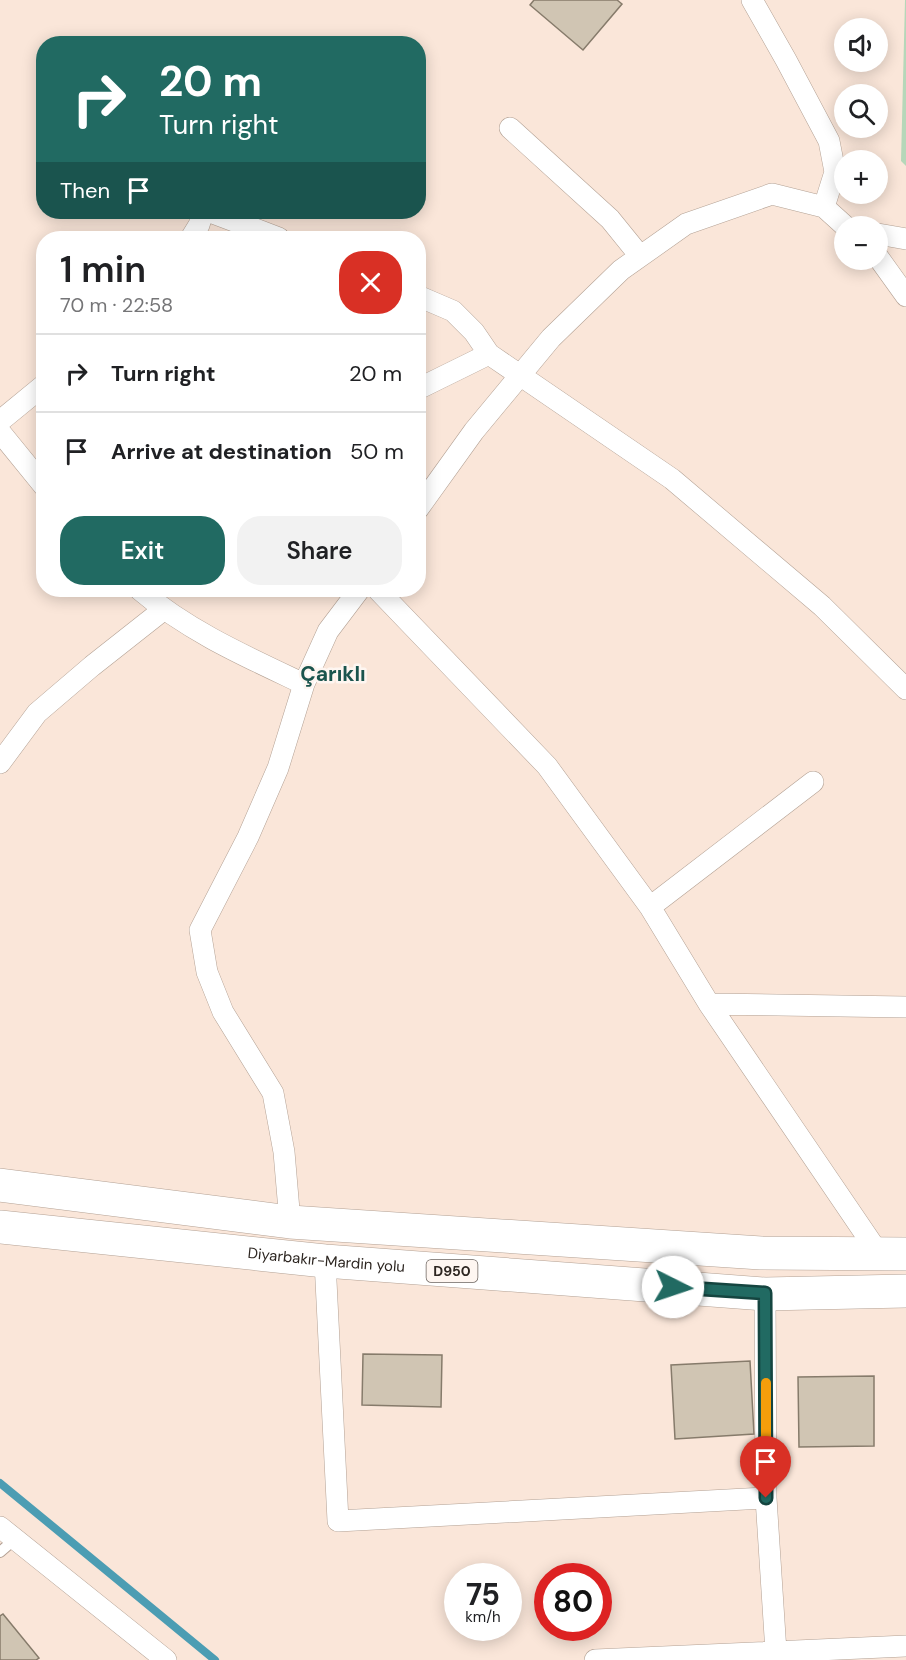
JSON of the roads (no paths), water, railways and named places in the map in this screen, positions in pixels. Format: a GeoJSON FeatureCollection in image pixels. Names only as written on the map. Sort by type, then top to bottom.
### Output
{"type":"FeatureCollection","features":[{"type":"Feature","properties":{"kind":"highway"},"geometry":{"type":"LineString","coordinates":[[0,1185],[290,1222],[761,1253],[893,1254]]}},
{"type":"Feature","properties":{"kind":"highway","name":"Diyarbakır-Mardin yolu"},"geometry":{"type":"LineString","coordinates":[[0,1227],[325,1261],[765,1293],[906,1292]]}},
{"type":"Feature","properties":{"kind":"street"},"geometry":{"type":"LineString","coordinates":[[752,0],[829,141],[835,172],[824,207]]}},
{"type":"Feature","properties":{"kind":"street"},"geometry":{"type":"LineString","coordinates":[[510,128],[610,219],[640,256]]}},
{"type":"Feature","properties":{"kind":"street"},"geometry":{"type":"LineString","coordinates":[[426,498],[474,431],[559,330],[621,270],[686,224],[772,194],[824,207],[834,216]]}},
{"type":"Feature","properties":{"kind":"street"},"geometry":{"type":"LineString","coordinates":[[229,219],[260,231]]}},
{"type":"Feature","properties":{"kind":"street"},"geometry":{"type":"LineString","coordinates":[[888,236],[906,239]]}},
{"type":"Feature","properties":{"kind":"street"},"geometry":{"type":"LineString","coordinates":[[887,270],[906,296]]}},
{"type":"Feature","properties":{"kind":"street"},"geometry":{"type":"LineString","coordinates":[[426,299],[453,311],[474,332],[489,354],[672,479],[822,606],[906,689]]}},
{"type":"Feature","properties":{"kind":"street"},"geometry":{"type":"LineString","coordinates":[[426,385],[489,354]]}},
{"type":"Feature","properties":{"kind":"street"},"geometry":{"type":"LineString","coordinates":[[0,421],[36,392]]}},
{"type":"Feature","properties":{"kind":"street"},"geometry":{"type":"LineString","coordinates":[[0,432],[36,476]]}},
{"type":"Feature","properties":{"kind":"street"},"geometry":{"type":"LineString","coordinates":[[148,597],[163,610],[234,651],[304,684]]}},
{"type":"Feature","properties":{"kind":"street"},"geometry":{"type":"LineString","coordinates":[[290,1222],[284,1152],[273,1093],[224,1012],[207,972],[200,930],[248,837],[278,768],[304,684],[328,631],[354,597]]}},
{"type":"Feature","properties":{"kind":"street"},"geometry":{"type":"LineString","coordinates":[[385,597],[547,766],[650,907],[709,1004],[893,1254]]}},
{"type":"Feature","properties":{"kind":"street"},"geometry":{"type":"LineString","coordinates":[[0,763],[37,713],[163,610]]}},
{"type":"Feature","properties":{"kind":"street"},"geometry":{"type":"LineString","coordinates":[[650,907],[813,782]]}},
{"type":"Feature","properties":{"kind":"street"},"geometry":{"type":"LineString","coordinates":[[709,1004],[906,1007]]}},
{"type":"Feature","properties":{"kind":"street"},"geometry":{"type":"LineString","coordinates":[[325,1261],[338,1521],[766,1498]]}},
{"type":"Feature","properties":{"kind":"street"},"geometry":{"type":"LineString","coordinates":[[765,1293],[766,1498],[776,1652]]}},
{"type":"Feature","properties":{"kind":"street"},"geometry":{"type":"LineString","coordinates":[[5,1540],[165,1660]]}},
{"type":"Feature","properties":{"kind":"street"},"geometry":{"type":"LineString","coordinates":[[595,1660],[906,1646]]}},
{"type":"Feature","properties":{"kind":"waterway"},"geometry":{"type":"LineString","coordinates":[[0,1483],[215,1660]]}},
{"type":"Feature","properties":{"kind":"district","name":"Çarıklı"},"geometry":{"type":"Point","coordinates":[333,674]}}]}
